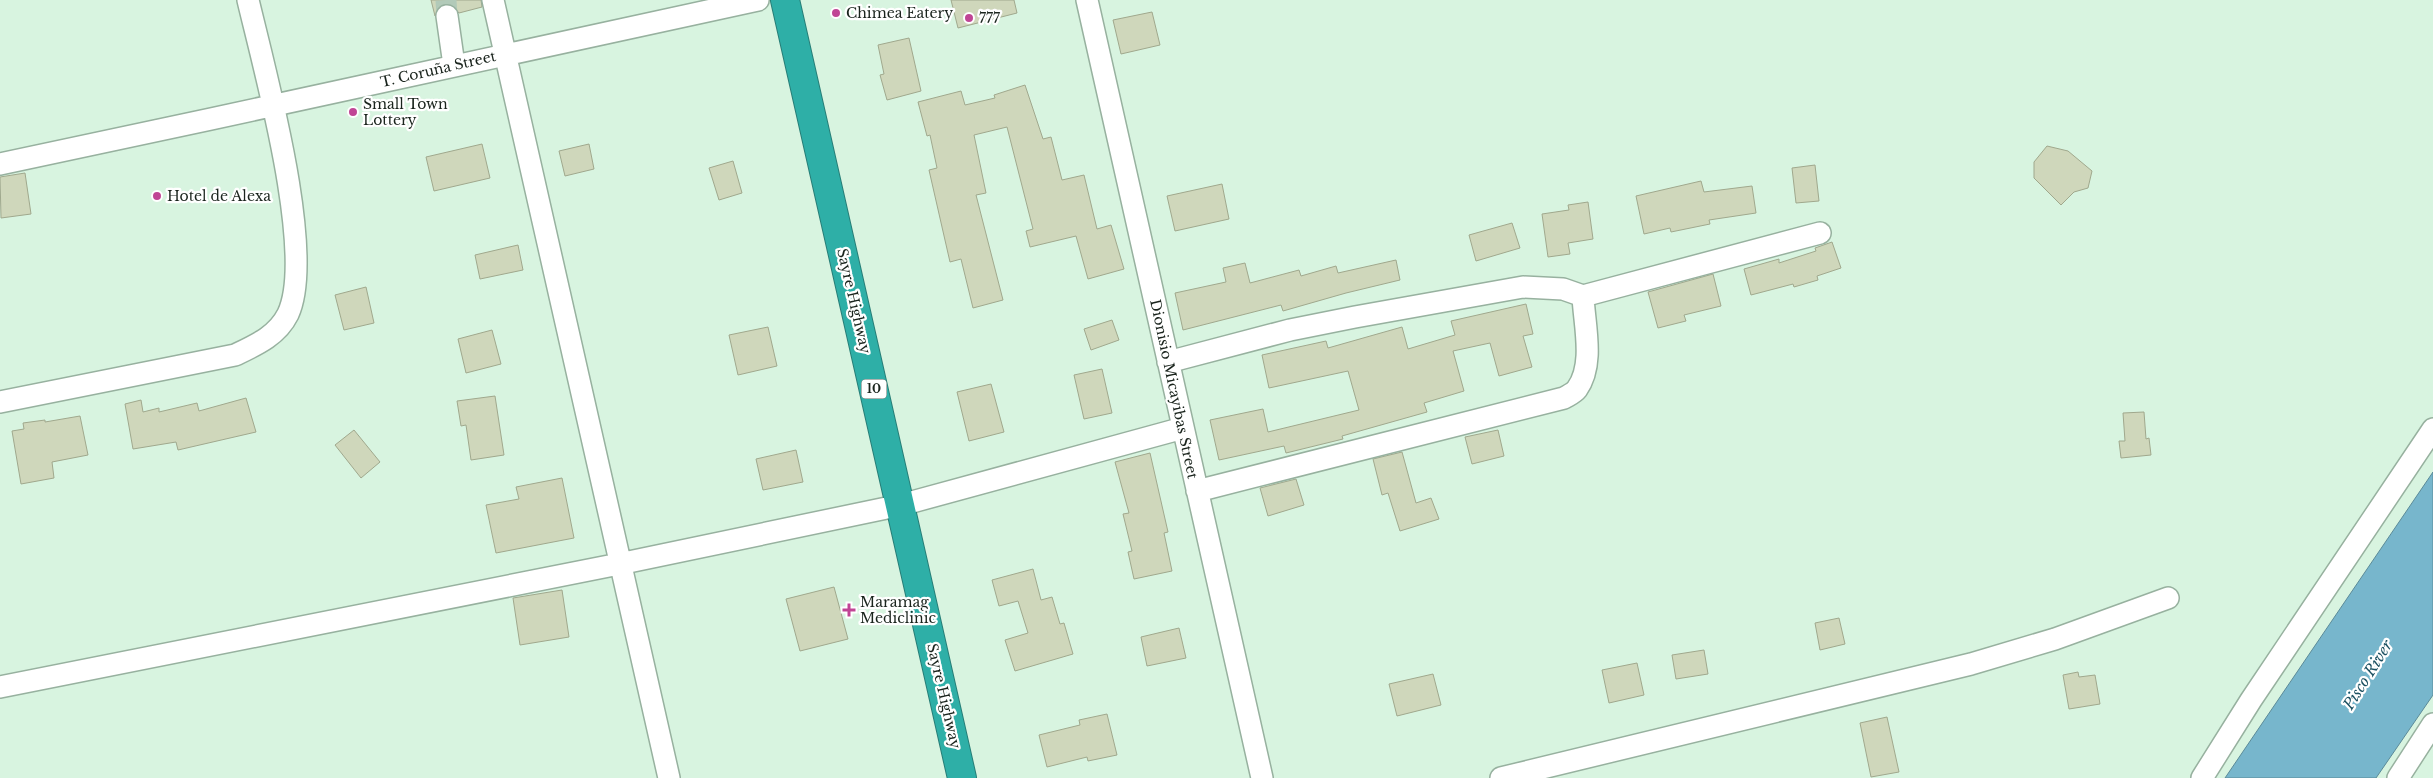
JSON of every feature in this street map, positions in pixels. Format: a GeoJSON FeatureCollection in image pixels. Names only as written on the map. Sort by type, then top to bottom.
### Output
{"type":"FeatureCollection","features":[{"type":"Feature","properties":{"kind":"highway","name":"Sayre Highway"},"geometry":{"type":"LineString","coordinates":[[785,0],[962,778]]}},
{"type":"Feature","properties":{"kind":"street"},"geometry":{"type":"LineString","coordinates":[[0,402],[235,355],[256,345],[276,332],[287,316],[295,298],[297,269],[291,203],[273,107],[248,0]]}},
{"type":"Feature","properties":{"kind":"street"},"geometry":{"type":"LineString","coordinates":[[493,0],[619,564],[669,778]]}},
{"type":"Feature","properties":{"kind":"street","name":"T. Coruña Street"},"geometry":{"type":"LineString","coordinates":[[0,164],[273,107],[454,65],[758,0]]}},
{"type":"Feature","properties":{"kind":"street","name":"Dionisio Micayibas Street"},"geometry":{"type":"LineString","coordinates":[[1087,0],[1196,492],[1262,778]]}},
{"type":"Feature","properties":{"kind":"street"},"geometry":{"type":"LineString","coordinates":[[447,16],[454,65]]}},
{"type":"Feature","properties":{"kind":"street"},"geometry":{"type":"LineString","coordinates":[[1168,362],[1290,330],[1523,287],[1562,289],[1583,296],[1820,233]]}},
{"type":"Feature","properties":{"kind":"street"},"geometry":{"type":"LineString","coordinates":[[1196,492],[1564,398],[1576,390],[1583,376],[1587,360],[1583,296]]}},
{"type":"Feature","properties":{"kind":"street"},"geometry":{"type":"LineString","coordinates":[[0,687],[619,564],[901,505],[1183,428]]}},
{"type":"Feature","properties":{"kind":"street"},"geometry":{"type":"LineString","coordinates":[[2202,778],[2251,700],[2433,429]]}},
{"type":"Feature","properties":{"kind":"street"},"geometry":{"type":"LineString","coordinates":[[1501,778],[1971,664],[2055,639],[2168,598]]}},
{"type":"Feature","properties":{"kind":"street"},"geometry":{"type":"LineString","coordinates":[[2398,778],[2433,724]]}},
{"type":"Feature","properties":{"kind":"water","name":"Pisco River"},"geometry":{"type":"Polygon","coordinates":[[[2433,472],[2433,695],[2376,778],[2225,778],[2433,472]]]}},
{"type":"Feature","properties":{"kind":"building"},"geometry":{"type":"Polygon","coordinates":[[[431,0],[481,0],[482,7],[459,13],[452,5],[445,4],[439,7],[435,16],[431,0]]]}},
{"type":"Feature","properties":{"kind":"building"},"geometry":{"type":"Polygon","coordinates":[[[951,0],[1014,0],[1017,13],[958,28],[951,0]]]}},
{"type":"Feature","properties":{"kind":"building"},"geometry":{"type":"Polygon","coordinates":[[[1152,12],[1160,45],[1121,54],[1113,20],[1152,12]]]}},
{"type":"Feature","properties":{"kind":"building"},"geometry":{"type":"Polygon","coordinates":[[[909,38],[921,91],[887,100],[880,75],[884,74],[878,45],[909,38]]]}},
{"type":"Feature","properties":{"kind":"building"},"geometry":{"type":"Polygon","coordinates":[[[1025,85],[1043,139],[1051,137],[1062,180],[1084,175],[1097,229],[1111,225],[1124,269],[1088,279],[1076,236],[1030,247],[1026,231],[1033,229],[1007,127],[974,135],[986,193],[976,195],[1003,300],[973,308],[961,259],[950,262],[929,170],[937,168],[930,135],[927,136],[918,102],[961,91],[965,105],[995,98],[994,95],[1025,85]]]}},
{"type":"Feature","properties":{"kind":"building"},"geometry":{"type":"Polygon","coordinates":[[[482,144],[490,178],[434,191],[426,157],[482,144]]]}},
{"type":"Feature","properties":{"kind":"building"},"geometry":{"type":"Polygon","coordinates":[[[589,144],[594,169],[565,176],[559,151],[589,144]]]}},
{"type":"Feature","properties":{"kind":"building"},"geometry":{"type":"Polygon","coordinates":[[[2047,146],[2068,151],[2092,171],[2088,188],[2074,192],[2061,205],[2034,178],[2034,162],[2047,146]]]}},
{"type":"Feature","properties":{"kind":"building"},"geometry":{"type":"Polygon","coordinates":[[[733,161],[742,193],[719,200],[709,168],[733,161]]]}},
{"type":"Feature","properties":{"kind":"building"},"geometry":{"type":"Polygon","coordinates":[[[1815,165],[1819,201],[1796,203],[1792,168],[1815,165]]]}},
{"type":"Feature","properties":{"kind":"building"},"geometry":{"type":"Polygon","coordinates":[[[25,173],[31,214],[1,218],[0,177],[25,173]]]}},
{"type":"Feature","properties":{"kind":"building"},"geometry":{"type":"Polygon","coordinates":[[[1701,181],[1704,192],[1752,186],[1756,213],[1709,220],[1710,224],[1671,232],[1670,228],[1644,234],[1636,196],[1701,181]]]}},
{"type":"Feature","properties":{"kind":"building"},"geometry":{"type":"Polygon","coordinates":[[[1222,184],[1229,219],[1175,231],[1167,196],[1222,184]]]}},
{"type":"Feature","properties":{"kind":"building"},"geometry":{"type":"Polygon","coordinates":[[[1588,202],[1593,239],[1568,243],[1570,254],[1548,257],[1542,214],[1569,210],[1568,205],[1588,202]]]}},
{"type":"Feature","properties":{"kind":"building"},"geometry":{"type":"Polygon","coordinates":[[[1512,223],[1520,248],[1476,261],[1469,235],[1512,223]]]}},
{"type":"Feature","properties":{"kind":"building"},"geometry":{"type":"Polygon","coordinates":[[[1832,242],[1841,268],[1817,276],[1818,280],[1794,287],[1793,284],[1751,295],[1744,269],[1779,259],[1779,263],[1816,251],[1815,248],[1832,242]]]}},
{"type":"Feature","properties":{"kind":"building"},"geometry":{"type":"Polygon","coordinates":[[[518,245],[523,270],[480,279],[475,255],[518,245]]]}},
{"type":"Feature","properties":{"kind":"building"},"geometry":{"type":"Polygon","coordinates":[[[1396,260],[1400,280],[1283,311],[1281,305],[1183,330],[1175,293],[1226,282],[1223,268],[1245,263],[1250,283],[1299,270],[1301,276],[1336,266],[1338,273],[1396,260]]]}},
{"type":"Feature","properties":{"kind":"building"},"geometry":{"type":"Polygon","coordinates":[[[1713,274],[1721,306],[1684,315],[1686,321],[1658,328],[1648,292],[1713,274]]]}},
{"type":"Feature","properties":{"kind":"building"},"geometry":{"type":"Polygon","coordinates":[[[366,287],[374,323],[344,330],[335,295],[366,287]]]}},
{"type":"Feature","properties":{"kind":"building"},"geometry":{"type":"Polygon","coordinates":[[[1526,304],[1533,334],[1523,336],[1532,367],[1499,376],[1490,343],[1453,351],[1464,391],[1424,403],[1427,412],[1342,436],[1343,439],[1286,453],[1284,446],[1219,460],[1210,420],[1263,409],[1268,432],[1359,410],[1348,371],[1269,388],[1262,355],[1326,341],[1328,348],[1402,327],[1408,349],[1455,335],[1451,321],[1526,304]]]}},
{"type":"Feature","properties":{"kind":"building"},"geometry":{"type":"Polygon","coordinates":[[[1112,320],[1119,340],[1091,350],[1084,329],[1112,320]]]}},
{"type":"Feature","properties":{"kind":"building"},"geometry":{"type":"Polygon","coordinates":[[[768,327],[777,366],[738,375],[729,335],[768,327]]]}},
{"type":"Feature","properties":{"kind":"building"},"geometry":{"type":"Polygon","coordinates":[[[492,330],[501,364],[466,373],[458,339],[492,330]]]}},
{"type":"Feature","properties":{"kind":"building"},"geometry":{"type":"Polygon","coordinates":[[[1102,369],[1112,413],[1084,419],[1074,375],[1102,369]]]}},
{"type":"Feature","properties":{"kind":"building"},"geometry":{"type":"Polygon","coordinates":[[[991,384],[1004,432],[969,441],[957,392],[991,384]]]}},
{"type":"Feature","properties":{"kind":"building"},"geometry":{"type":"Polygon","coordinates":[[[495,396],[504,455],[471,460],[466,425],[461,426],[457,401],[495,396]]]}},
{"type":"Feature","properties":{"kind":"building"},"geometry":{"type":"Polygon","coordinates":[[[246,398],[256,432],[178,450],[176,442],[133,449],[125,404],[141,400],[143,412],[159,408],[159,412],[197,403],[199,411],[246,398]]]}},
{"type":"Feature","properties":{"kind":"building"},"geometry":{"type":"Polygon","coordinates":[[[2144,412],[2146,439],[2149,438],[2151,455],[2121,458],[2119,441],[2125,441],[2123,413],[2144,412]]]}},
{"type":"Feature","properties":{"kind":"building"},"geometry":{"type":"Polygon","coordinates":[[[80,416],[88,455],[52,462],[54,478],[21,484],[12,431],[24,429],[23,423],[45,420],[45,422],[80,416]]]}},
{"type":"Feature","properties":{"kind":"building"},"geometry":{"type":"Polygon","coordinates":[[[354,430],[380,462],[361,478],[335,445],[354,430]]]}},
{"type":"Feature","properties":{"kind":"building"},"geometry":{"type":"Polygon","coordinates":[[[1498,430],[1504,456],[1472,464],[1465,437],[1498,430]]]}},
{"type":"Feature","properties":{"kind":"building"},"geometry":{"type":"Polygon","coordinates":[[[796,450],[803,482],[763,490],[756,459],[796,450]]]}},
{"type":"Feature","properties":{"kind":"building"},"geometry":{"type":"Polygon","coordinates":[[[1402,452],[1416,503],[1431,498],[1439,519],[1400,531],[1388,493],[1382,495],[1373,459],[1402,452]]]}},
{"type":"Feature","properties":{"kind":"building"},"geometry":{"type":"Polygon","coordinates":[[[1150,453],[1168,532],[1164,533],[1172,571],[1134,579],[1128,552],[1132,551],[1123,514],[1129,513],[1115,462],[1150,453]]]}},
{"type":"Feature","properties":{"kind":"building"},"geometry":{"type":"Polygon","coordinates":[[[562,478],[574,538],[496,553],[486,505],[519,499],[516,487],[562,478]]]}},
{"type":"Feature","properties":{"kind":"building"},"geometry":{"type":"Polygon","coordinates":[[[1296,479],[1304,505],[1268,516],[1260,488],[1296,479]]]}},
{"type":"Feature","properties":{"kind":"building"},"geometry":{"type":"Polygon","coordinates":[[[1033,569],[1041,600],[1052,597],[1060,624],[1064,623],[1073,654],[1015,671],[1005,640],[1028,633],[1018,601],[999,606],[992,580],[1033,569]]]}},
{"type":"Feature","properties":{"kind":"building"},"geometry":{"type":"Polygon","coordinates":[[[834,587],[848,639],[800,651],[786,599],[834,587]]]}},
{"type":"Feature","properties":{"kind":"building"},"geometry":{"type":"Polygon","coordinates":[[[562,590],[569,637],[520,645],[513,598],[562,590]]]}},
{"type":"Feature","properties":{"kind":"building"},"geometry":{"type":"Polygon","coordinates":[[[1839,618],[1845,644],[1820,650],[1815,623],[1839,618]]]}},
{"type":"Feature","properties":{"kind":"building"},"geometry":{"type":"Polygon","coordinates":[[[1179,628],[1186,658],[1147,666],[1141,637],[1179,628]]]}},
{"type":"Feature","properties":{"kind":"building"},"geometry":{"type":"Polygon","coordinates":[[[1704,650],[1708,674],[1676,679],[1672,655],[1704,650]]]}},
{"type":"Feature","properties":{"kind":"building"},"geometry":{"type":"Polygon","coordinates":[[[1637,663],[1644,695],[1609,703],[1602,670],[1637,663]]]}},
{"type":"Feature","properties":{"kind":"building"},"geometry":{"type":"Polygon","coordinates":[[[2078,672],[2079,677],[2095,675],[2100,704],[2069,709],[2063,675],[2078,672]]]}},
{"type":"Feature","properties":{"kind":"building"},"geometry":{"type":"Polygon","coordinates":[[[1433,674],[1441,705],[1397,716],[1389,684],[1433,674]]]}},
{"type":"Feature","properties":{"kind":"building"},"geometry":{"type":"Polygon","coordinates":[[[1107,714],[1117,755],[1088,761],[1087,757],[1047,767],[1039,735],[1080,725],[1079,720],[1107,714]]]}},
{"type":"Feature","properties":{"kind":"building"},"geometry":{"type":"Polygon","coordinates":[[[1887,717],[1899,772],[1871,777],[1860,723],[1887,717]]]}},
{"type":"Feature","properties":{"kind":"tunnel"},"geometry":{"type":"LineString","coordinates":[[446,0],[447,16]]}},
{"type":"Feature","properties":{"kind":"place","name":"Chimea Eatery"},"geometry":{"type":"Point","coordinates":[836,13]}},
{"type":"Feature","properties":{"kind":"place","name":"777"},"geometry":{"type":"Point","coordinates":[969,18]}},
{"type":"Feature","properties":{"kind":"place","name":"Small Town Lottery"},"geometry":{"type":"Point","coordinates":[353,112]}},
{"type":"Feature","properties":{"kind":"place","name":"Hotel de Alexa"},"geometry":{"type":"Point","coordinates":[157,196]}},
{"type":"Feature","properties":{"kind":"place","name":"Maramag Mediclinic"},"geometry":{"type":"Point","coordinates":[849,610]}}]}
